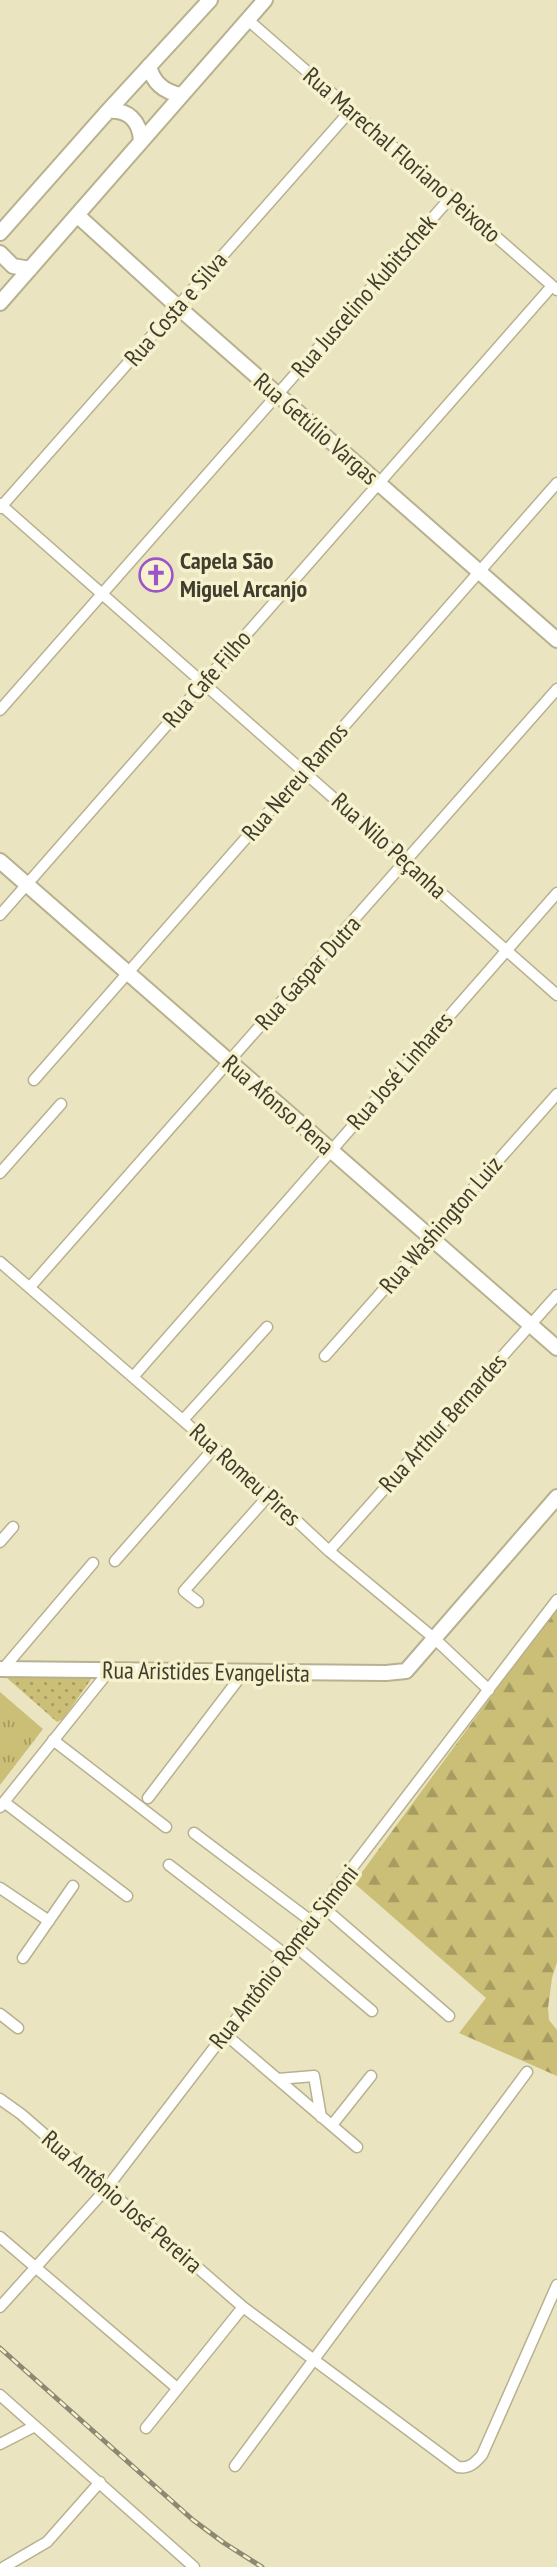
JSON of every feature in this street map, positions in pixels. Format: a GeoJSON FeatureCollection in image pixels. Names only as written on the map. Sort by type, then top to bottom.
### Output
{"type":"FeatureCollection","features":[{"type":"Feature","properties":{"kind":"street"},"geometry":{"type":"LineString","coordinates":[[0,233],[210,0]]}},
{"type":"Feature","properties":{"kind":"street"},"geometry":{"type":"LineString","coordinates":[[0,303],[265,0]]}},
{"type":"Feature","properties":{"kind":"street","name":"Rua Marechal Floriano Peixoto"},"geometry":{"type":"LineString","coordinates":[[248,20],[554,288]]}},
{"type":"Feature","properties":{"kind":"street"},"geometry":{"type":"LineString","coordinates":[[149,66],[160,86],[181,94]]}},
{"type":"Feature","properties":{"kind":"street","name":"Rua Costa e Silva"},"geometry":{"type":"LineString","coordinates":[[1,506],[351,110]]}},
{"type":"Feature","properties":{"kind":"street"},"geometry":{"type":"LineString","coordinates":[[108,111],[120,111],[131,117],[140,130],[141,141]]}},
{"type":"Feature","properties":{"kind":"street","name":"Rua Juscelino Kubitschek"},"geometry":{"type":"LineString","coordinates":[[0,710],[451,197]]}},
{"type":"Feature","properties":{"kind":"street","name":"Rua Getúlio Vargas"},"geometry":{"type":"LineString","coordinates":[[77,215],[557,640]]}},
{"type":"Feature","properties":{"kind":"street"},"geometry":{"type":"LineString","coordinates":[[0,253],[13,266],[30,269]]}},
{"type":"Feature","properties":{"kind":"street","name":"Rua Cafe Filho"},"geometry":{"type":"LineString","coordinates":[[0,915],[378,483],[554,288]]}},
{"type":"Feature","properties":{"kind":"street","name":"Rua Nereu Ramos"},"geometry":{"type":"LineString","coordinates":[[34,1080],[557,483]]}},
{"type":"Feature","properties":{"kind":"street","name":"Rua Nilo Peçanha"},"geometry":{"type":"LineString","coordinates":[[1,506],[557,995]]}},
{"type":"Feature","properties":{"kind":"street","name":"Rua Gaspar Dutra"},"geometry":{"type":"LineString","coordinates":[[30,1287],[557,689]]}},
{"type":"Feature","properties":{"kind":"street","name":"Rua Afonso Pena"},"geometry":{"type":"LineString","coordinates":[[0,861],[557,1348]]}},
{"type":"Feature","properties":{"kind":"street","name":"Rua José Linhares"},"geometry":{"type":"LineString","coordinates":[[133,1377],[557,893]]}},
{"type":"Feature","properties":{"kind":"street","name":"Rua Washington Luiz"},"geometry":{"type":"LineString","coordinates":[[325,1356],[557,1094]]}},
{"type":"Feature","properties":{"kind":"street"},"geometry":{"type":"LineString","coordinates":[[0,1173],[61,1104]]}},
{"type":"Feature","properties":{"kind":"street","name":"Rua Romeu Pires"},"geometry":{"type":"LineString","coordinates":[[0,1262],[215,1447],[329,1551],[435,1639],[489,1690]]}},
{"type":"Feature","properties":{"kind":"street","name":"Rua Arthur Bernardes"},"geometry":{"type":"LineString","coordinates":[[329,1551],[557,1295]]}},
{"type":"Feature","properties":{"kind":"street"},"geometry":{"type":"LineString","coordinates":[[183,1420],[267,1327]]}},
{"type":"Feature","properties":{"kind":"street"},"geometry":{"type":"LineString","coordinates":[[115,1561],[215,1447]]}},
{"type":"Feature","properties":{"kind":"street"},"geometry":{"type":"LineString","coordinates":[[198,1602],[184,1591],[269,1495]]}},
{"type":"Feature","properties":{"kind":"street"},"geometry":{"type":"LineString","coordinates":[[435,1639],[557,1497]]}},
{"type":"Feature","properties":{"kind":"street"},"geometry":{"type":"LineString","coordinates":[[0,1542],[13,1527]]}},
{"type":"Feature","properties":{"kind":"street"},"geometry":{"type":"LineString","coordinates":[[1,1669],[93,1563]]}},
{"type":"Feature","properties":{"kind":"street","name":"Rua Antônio Romeu Simoni"},"geometry":{"type":"LineString","coordinates":[[1,2306],[106,2189],[557,1600]]}},
{"type":"Feature","properties":{"kind":"street","name":"Rua Aristides Evangelista"},"geometry":{"type":"LineString","coordinates":[[1,1669],[401,1672],[410,1667],[435,1639]]}},
{"type":"Feature","properties":{"kind":"street"},"geometry":{"type":"LineString","coordinates":[[109,1671],[2,1804],[127,1896]]}},
{"type":"Feature","properties":{"kind":"street"},"geometry":{"type":"LineString","coordinates":[[148,1798],[244,1672]]}},
{"type":"Feature","properties":{"kind":"street"},"geometry":{"type":"LineString","coordinates":[[53,1740],[166,1827]]}},
{"type":"Feature","properties":{"kind":"street"},"geometry":{"type":"LineString","coordinates":[[194,1833],[312,1921]]}},
{"type":"Feature","properties":{"kind":"street"},"geometry":{"type":"LineString","coordinates":[[169,1865],[286,1955]]}},
{"type":"Feature","properties":{"kind":"street"},"geometry":{"type":"LineString","coordinates":[[23,1958],[73,1886]]}},
{"type":"Feature","properties":{"kind":"street"},"geometry":{"type":"LineString","coordinates":[[0,1888],[48,1921]]}},
{"type":"Feature","properties":{"kind":"street"},"geometry":{"type":"LineString","coordinates":[[323,1907],[449,2016]]}},
{"type":"Feature","properties":{"kind":"street"},"geometry":{"type":"LineString","coordinates":[[294,1945],[372,2011]]}},
{"type":"Feature","properties":{"kind":"street"},"geometry":{"type":"LineString","coordinates":[[0,2014],[18,2028]]}},
{"type":"Feature","properties":{"kind":"street"},"geometry":{"type":"LineString","coordinates":[[225,2034],[357,2147]]}},
{"type":"Feature","properties":{"kind":"street"},"geometry":{"type":"LineString","coordinates":[[235,2466],[527,2072]]}},
{"type":"Feature","properties":{"kind":"street"},"geometry":{"type":"LineString","coordinates":[[278,2079],[314,2076],[321,2117]]}},
{"type":"Feature","properties":{"kind":"street"},"geometry":{"type":"LineString","coordinates":[[332,2125],[371,2076]]}},
{"type":"Feature","properties":{"kind":"street","name":"Rua Antônio José Pereira"},"geometry":{"type":"LineString","coordinates":[[0,2099],[21,2114],[243,2307],[458,2467],[474,2464],[482,2455],[557,2285]]}},
{"type":"Feature","properties":{"kind":"street"},"geometry":{"type":"LineString","coordinates":[[0,2237],[177,2388]]}},
{"type":"Feature","properties":{"kind":"street"},"geometry":{"type":"LineString","coordinates":[[146,2428],[243,2307]]}},
{"type":"Feature","properties":{"kind":"street"},"geometry":{"type":"LineString","coordinates":[[0,2395],[194,2567]]}},
{"type":"Feature","properties":{"kind":"street"},"geometry":{"type":"LineString","coordinates":[[0,2444],[35,2426]]}},
{"type":"Feature","properties":{"kind":"street"},"geometry":{"type":"LineString","coordinates":[[4,2567],[47,2542],[100,2482]]}},
{"type":"Feature","properties":{"kind":"green space"},"geometry":{"type":"Polygon","coordinates":[[[557,1607],[557,1962],[548,2008],[549,2020],[557,2030],[557,2076],[459,2033],[486,1998],[354,1883],[557,1607]]]}},
{"type":"Feature","properties":{"kind":"green space"},"geometry":{"type":"Polygon","coordinates":[[[7,1678],[92,1678],[63,1719],[57,1722],[7,1678]]]}},
{"type":"Feature","properties":{"kind":"green space"},"geometry":{"type":"Polygon","coordinates":[[[0,1692],[43,1729],[0,1785],[0,1692]]]}},
{"type":"Feature","properties":{"kind":"railway"},"geometry":{"type":"LineString","coordinates":[[0,2348],[193,2520],[262,2567]]}},
{"type":"Feature","properties":{"kind":"place","name":"Capela São Miguel Arcanjo"},"geometry":{"type":"Point","coordinates":[156,575]}}]}
